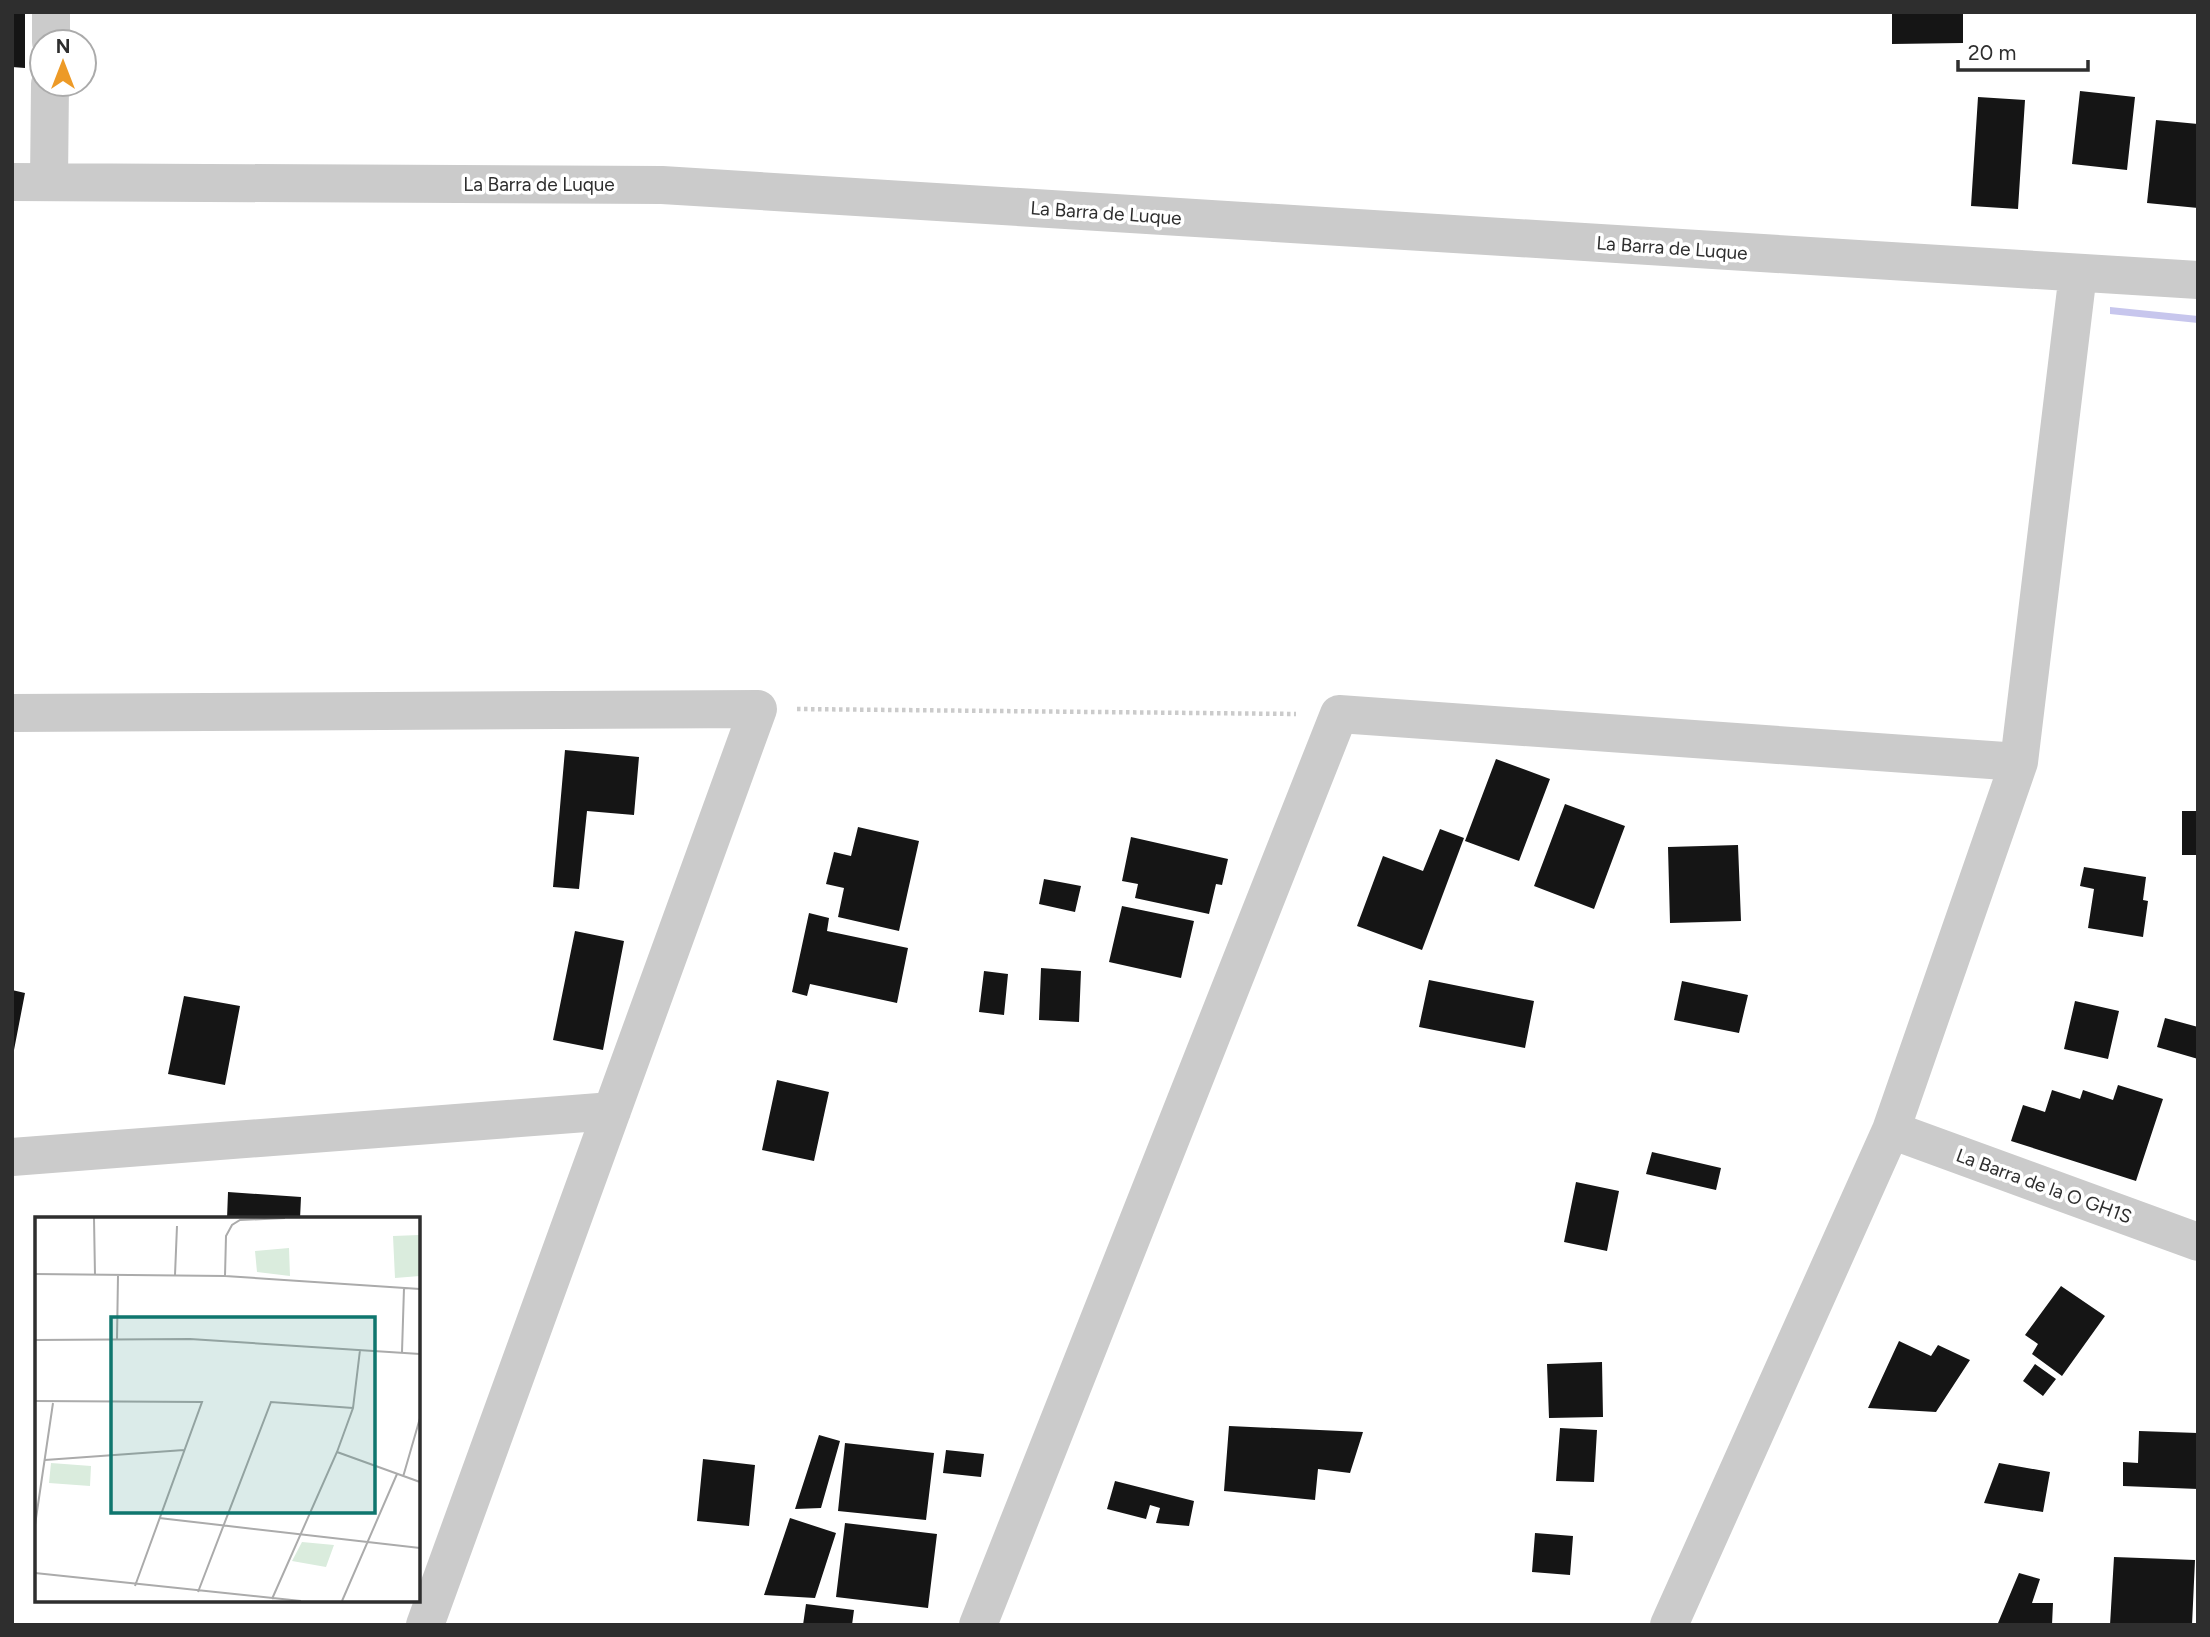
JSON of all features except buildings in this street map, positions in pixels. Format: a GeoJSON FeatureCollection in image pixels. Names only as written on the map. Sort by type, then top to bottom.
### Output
{"type":"FeatureCollection","features":[{"type":"Feature","properties":{"kind":"street"},"geometry":{"type":"LineString","coordinates":[[31,181],[47,98]]}},
{"type":"Feature","properties":{"kind":"street","name":"La Barra de Luque"},"geometry":{"type":"LineString","coordinates":[[31,181],[662,185],[2198,281]]}},
{"type":"Feature","properties":{"kind":"street"},"geometry":{"type":"LineString","coordinates":[[1669,1625],[1891,1130],[2020,762],[2078,273]]}},
{"type":"Feature","properties":{"kind":"street"},"geometry":{"type":"LineString","coordinates":[[12,713],[758,709],[425,1625]]}},
{"type":"Feature","properties":{"kind":"street"},"geometry":{"type":"LineString","coordinates":[[978,1625],[1339,715],[2020,762]]}},
{"type":"Feature","properties":{"kind":"street"},"geometry":{"type":"LineString","coordinates":[[12,1157],[612,1111]]}},
{"type":"Feature","properties":{"kind":"street","name":"La Barra de la O GH1S"},"geometry":{"type":"LineString","coordinates":[[1891,1130],[2198,1242]]}},
{"type":"Feature","properties":{"kind":"path"},"geometry":{"type":"LineString","coordinates":[[758,709],[1339,715]]}},
{"type":"Feature","properties":{"kind":"water"},"geometry":{"type":"Polygon","coordinates":[[[2110,307],[2198,316],[2198,323],[2110,314],[2110,307]]]}}]}
